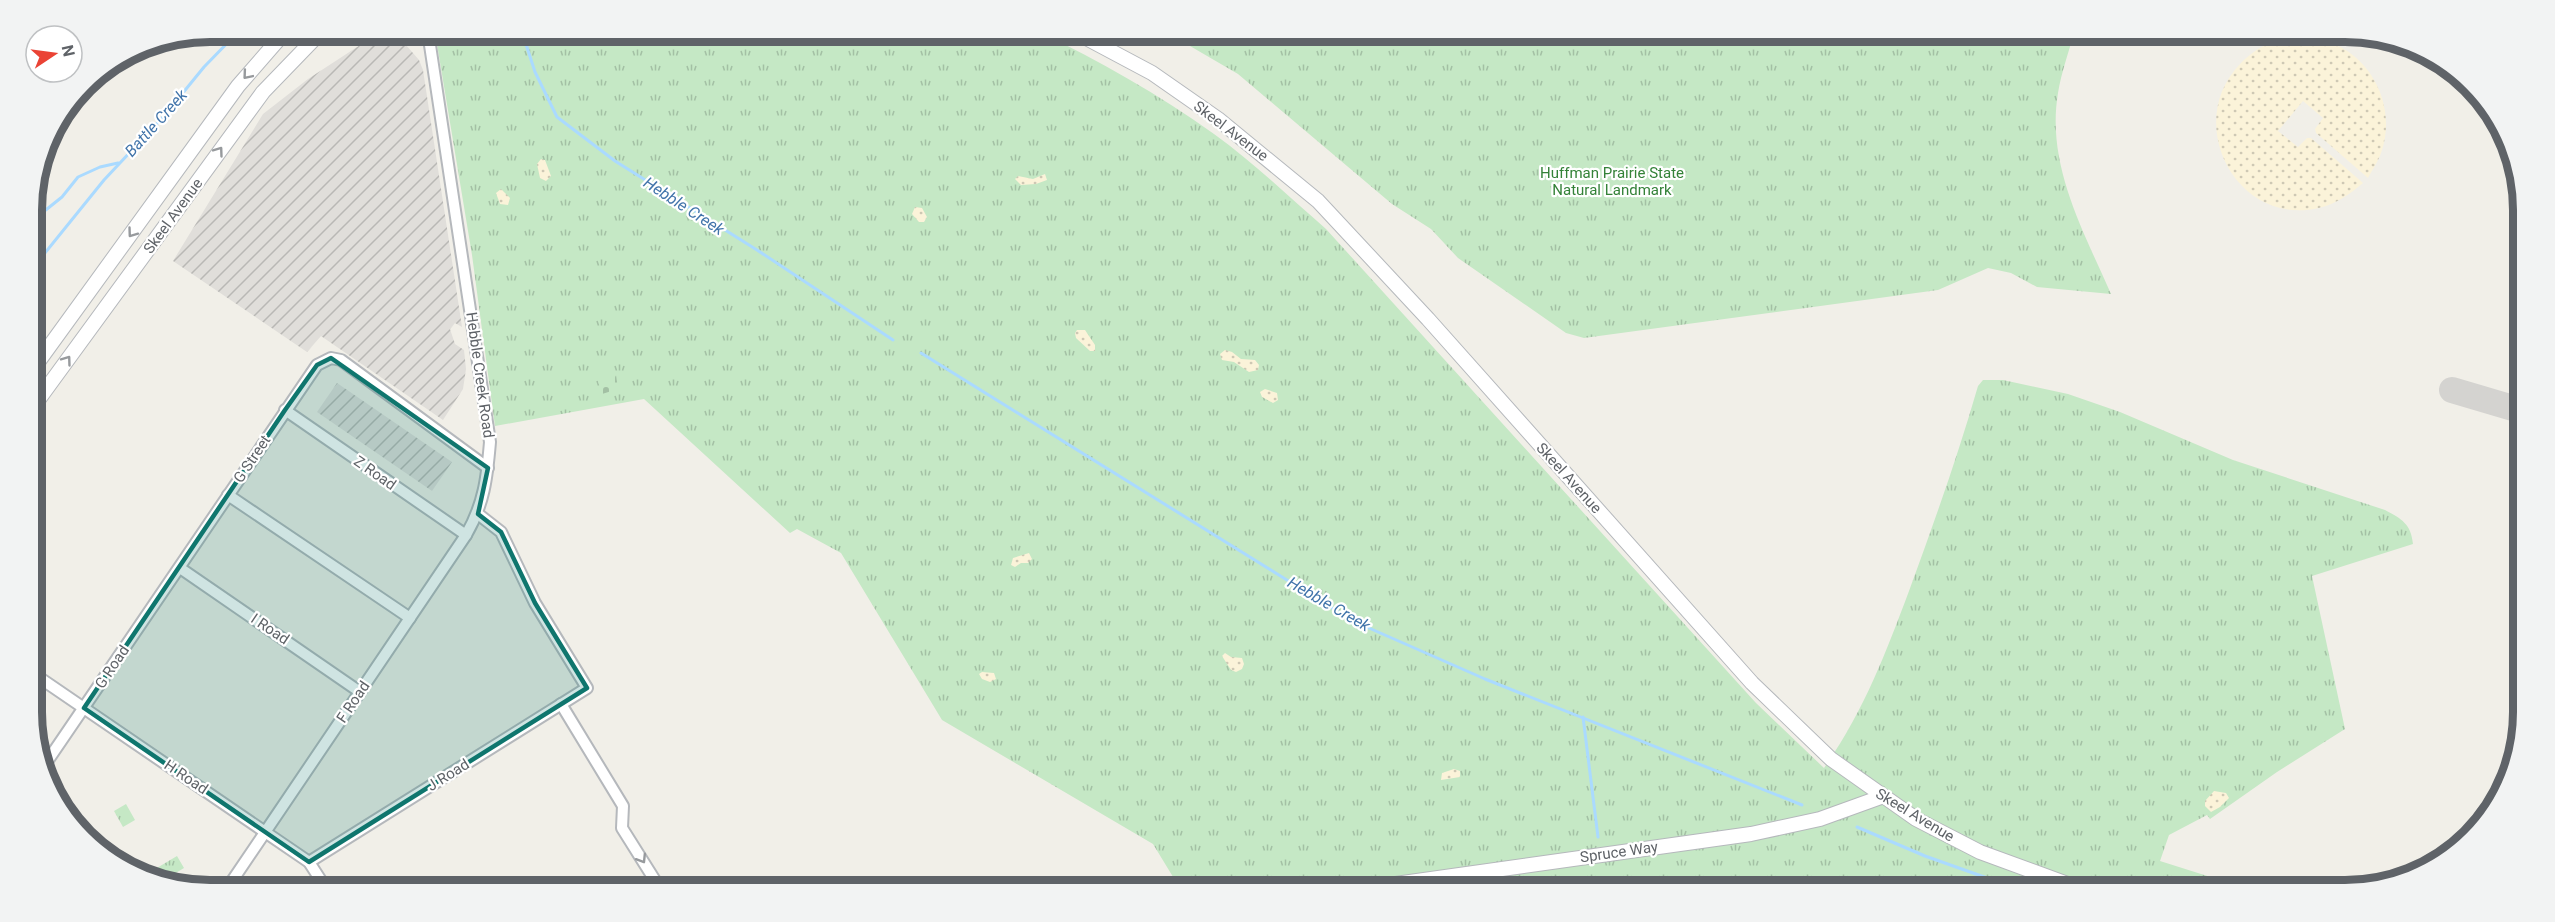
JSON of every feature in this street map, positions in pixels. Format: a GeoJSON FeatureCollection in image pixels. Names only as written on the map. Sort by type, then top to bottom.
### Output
{"type":"FeatureCollection","features":[{"type":"Feature","properties":{"kind":"street","name":"Skeel Avenue"},"geometry":{"type":"LineString","coordinates":[[42,357],[238,86],[276,42]]}},
{"type":"Feature","properties":{"kind":"street","name":"Skeel Avenue"},"geometry":{"type":"LineString","coordinates":[[42,395],[263,92],[311,42]]}},
{"type":"Feature","properties":{"kind":"street","name":"Hebble Creek Road"},"geometry":{"type":"LineString","coordinates":[[430,42],[490,442],[488,468],[478,514]]}},
{"type":"Feature","properties":{"kind":"street","name":"Skeel Avenue"},"geometry":{"type":"LineString","coordinates":[[1094,42],[1152,73],[1218,119],[1318,201],[1428,319],[1752,683],[1831,759],[1916,819],[1980,852],[2057,880]]}},
{"type":"Feature","properties":{"kind":"street","name":"G Street"},"geometry":{"type":"LineString","coordinates":[[180,568],[317,365],[331,358],[341,360],[488,468]]}},
{"type":"Feature","properties":{"kind":"street","name":"Z Road"},"geometry":{"type":"LineString","coordinates":[[285,410],[466,535]]}},
{"type":"Feature","properties":{"kind":"street"},"geometry":{"type":"LineString","coordinates":[[228,495],[410,618]]}},
{"type":"Feature","properties":{"kind":"street","name":"F Road"},"geometry":{"type":"LineString","coordinates":[[233,880],[478,514]]}},
{"type":"Feature","properties":{"kind":"street","name":"J Road"},"geometry":{"type":"LineString","coordinates":[[309,862],[587,688],[534,603],[501,532],[478,514]]}},
{"type":"Feature","properties":{"kind":"street","name":"I Road"},"geometry":{"type":"LineString","coordinates":[[180,568],[360,692]]}},
{"type":"Feature","properties":{"kind":"street","name":"G Road"},"geometry":{"type":"LineString","coordinates":[[49,759],[180,568]]}},
{"type":"Feature","properties":{"kind":"street","name":"H Road"},"geometry":{"type":"LineString","coordinates":[[42,679],[309,862],[320,880]]}},
{"type":"Feature","properties":{"kind":"street"},"geometry":{"type":"LineString","coordinates":[[561,704],[624,806],[622,828],[655,880]]}},
{"type":"Feature","properties":{"kind":"street","name":"Spruce Way"},"geometry":{"type":"LineString","coordinates":[[1424,880],[1751,834],[1820,819],[1881,796]]}},
{"type":"Feature","properties":{"kind":"highlighted area"},"geometry":{"type":"Polygon","coordinates":[[[331,358],[488,468],[478,514],[501,532],[535,603],[587,688],[309,862],[84,708],[285,410],[317,365],[331,358]]]}},
{"type":"Feature","properties":{"kind":"shaded area"},"geometry":{"type":"Polygon","coordinates":[[[365,42],[402,42],[419,60],[423,70],[462,327],[455,323],[450,329],[455,344],[464,350],[466,369],[463,389],[443,420],[321,336],[307,352],[173,261],[263,114],[308,79],[365,42]]]}},
{"type":"Feature","properties":{"kind":"shaded area"},"geometry":{"type":"Polygon","coordinates":[[[337,383],[452,462],[432,491],[317,412],[337,383]]]}},
{"type":"Feature","properties":{"kind":"green space"},"geometry":{"type":"Polygon","coordinates":[[[437,42],[1059,42],[1128,79],[1193,119],[1257,168],[1326,229],[1756,703],[1824,768],[1851,725],[1882,660],[1937,514],[1978,386],[1983,380],[2003,380],[2068,394],[2120,412],[2233,460],[2385,510],[2405,523],[2413,544],[2312,576],[2345,729],[2277,772],[2210,819],[2207,815],[2169,835],[2160,861],[2220,880],[1175,880],[1153,844],[942,720],[841,553],[797,529],[790,533],[644,399],[495,426],[472,255],[437,42]]]}},
{"type":"Feature","properties":{"kind":"green space","name":"Huffman Prairie State Natural Landmark"},"geometry":{"type":"Polygon","coordinates":[[[1183,42],[2071,42],[2058,93],[2057,146],[2062,171],[2079,221],[2111,294],[2037,287],[2011,273],[1988,268],[1938,290],[1584,338],[1566,333],[1458,258],[1431,229],[1392,204],[1238,74],[1183,42]]]}},
{"type":"Feature","properties":{"kind":"green space"},"geometry":{"type":"Polygon","coordinates":[[[616,375],[618,389],[602,394],[597,378],[616,375]]]}},
{"type":"Feature","properties":{"kind":"green space"},"geometry":{"type":"Polygon","coordinates":[[[126,804],[135,820],[123,827],[114,811],[126,804]]]}},
{"type":"Feature","properties":{"kind":"green space"},"geometry":{"type":"Polygon","coordinates":[[[177,856],[184,868],[172,875],[153,870],[177,856]]]}},
{"type":"Feature","properties":{"kind":"sand"},"geometry":{"type":"Polygon","coordinates":[[[2329,42],[2345,50],[2359,60],[2370,73],[2383,103],[2386,119],[2385,136],[2380,156],[2368,178],[2316,133],[2315,129],[2323,118],[2303,101],[2278,131],[2298,147],[2307,138],[2311,138],[2363,183],[2342,198],[2319,208],[2289,210],[2264,202],[2242,186],[2227,165],[2218,140],[2217,113],[2224,87],[2245,59],[2271,43],[2329,42]]]}},
{"type":"Feature","properties":{"kind":"sand"},"geometry":{"type":"Polygon","coordinates":[[[541,159],[545,160],[551,176],[546,181],[540,178],[537,164],[541,159]]]}},
{"type":"Feature","properties":{"kind":"sand"},"geometry":{"type":"Polygon","coordinates":[[[1045,174],[1047,180],[1036,184],[1021,185],[1015,179],[1018,176],[1033,179],[1045,174]]]}},
{"type":"Feature","properties":{"kind":"sand"},"geometry":{"type":"Polygon","coordinates":[[[501,189],[510,198],[508,205],[500,204],[496,193],[501,189]]]}},
{"type":"Feature","properties":{"kind":"sand"},"geometry":{"type":"Polygon","coordinates":[[[915,207],[922,208],[927,217],[924,222],[919,222],[912,214],[915,207]]]}},
{"type":"Feature","properties":{"kind":"sand"},"geometry":{"type":"Polygon","coordinates":[[[1077,330],[1085,330],[1095,345],[1095,351],[1090,351],[1076,338],[1077,330]]]}},
{"type":"Feature","properties":{"kind":"sand"},"geometry":{"type":"Polygon","coordinates":[[[1225,350],[1241,359],[1255,360],[1259,365],[1258,370],[1249,372],[1234,362],[1222,360],[1220,354],[1225,350]]]}},
{"type":"Feature","properties":{"kind":"sand"},"geometry":{"type":"Polygon","coordinates":[[[1265,389],[1277,393],[1278,400],[1273,403],[1262,397],[1260,392],[1265,389]]]}},
{"type":"Feature","properties":{"kind":"sand"},"geometry":{"type":"Polygon","coordinates":[[[1029,553],[1032,559],[1028,563],[1021,563],[1015,567],[1011,565],[1013,558],[1029,553]]]}},
{"type":"Feature","properties":{"kind":"sand"},"geometry":{"type":"Polygon","coordinates":[[[1225,653],[1231,657],[1242,658],[1244,664],[1242,669],[1236,672],[1231,670],[1222,656],[1225,653]]]}},
{"type":"Feature","properties":{"kind":"sand"},"geometry":{"type":"Polygon","coordinates":[[[994,673],[996,679],[990,682],[982,679],[979,674],[994,673]]]}},
{"type":"Feature","properties":{"kind":"sand"},"geometry":{"type":"Polygon","coordinates":[[[1454,769],[1460,771],[1460,777],[1441,780],[1442,773],[1454,769]]]}},
{"type":"Feature","properties":{"kind":"sand"},"geometry":{"type":"Polygon","coordinates":[[[2214,791],[2226,793],[2229,798],[2211,812],[2205,806],[2205,801],[2214,791]]]}},
{"type":"Feature","properties":{"kind":"waterway","name":"Battle Creek"},"geometry":{"type":"LineString","coordinates":[[42,257],[104,180],[228,42]]}},
{"type":"Feature","properties":{"kind":"waterway","name":"Hebble Creek"},"geometry":{"type":"LineString","coordinates":[[525,42],[535,72],[557,117],[615,161],[757,250],[893,340]]}},
{"type":"Feature","properties":{"kind":"waterway","name":"Battle Creek"},"geometry":{"type":"LineString","coordinates":[[42,213],[62,197],[78,177],[100,167],[118,163]]}},
{"type":"Feature","properties":{"kind":"waterway","name":"Hebble Creek"},"geometry":{"type":"LineString","coordinates":[[921,353],[1353,621],[1485,679],[1802,805]]}},
{"type":"Feature","properties":{"kind":"waterway"},"geometry":{"type":"LineString","coordinates":[[1583,717],[1598,837]]}},
{"type":"Feature","properties":{"kind":"waterway","name":"Hebble Creek"},"geometry":{"type":"LineString","coordinates":[[1857,827],[1925,856],[1993,880]]}},
{"type":"Feature","properties":{"kind":"taxiway"},"geometry":{"type":"LineString","coordinates":[[2452,390],[2513,408]]}}]}
